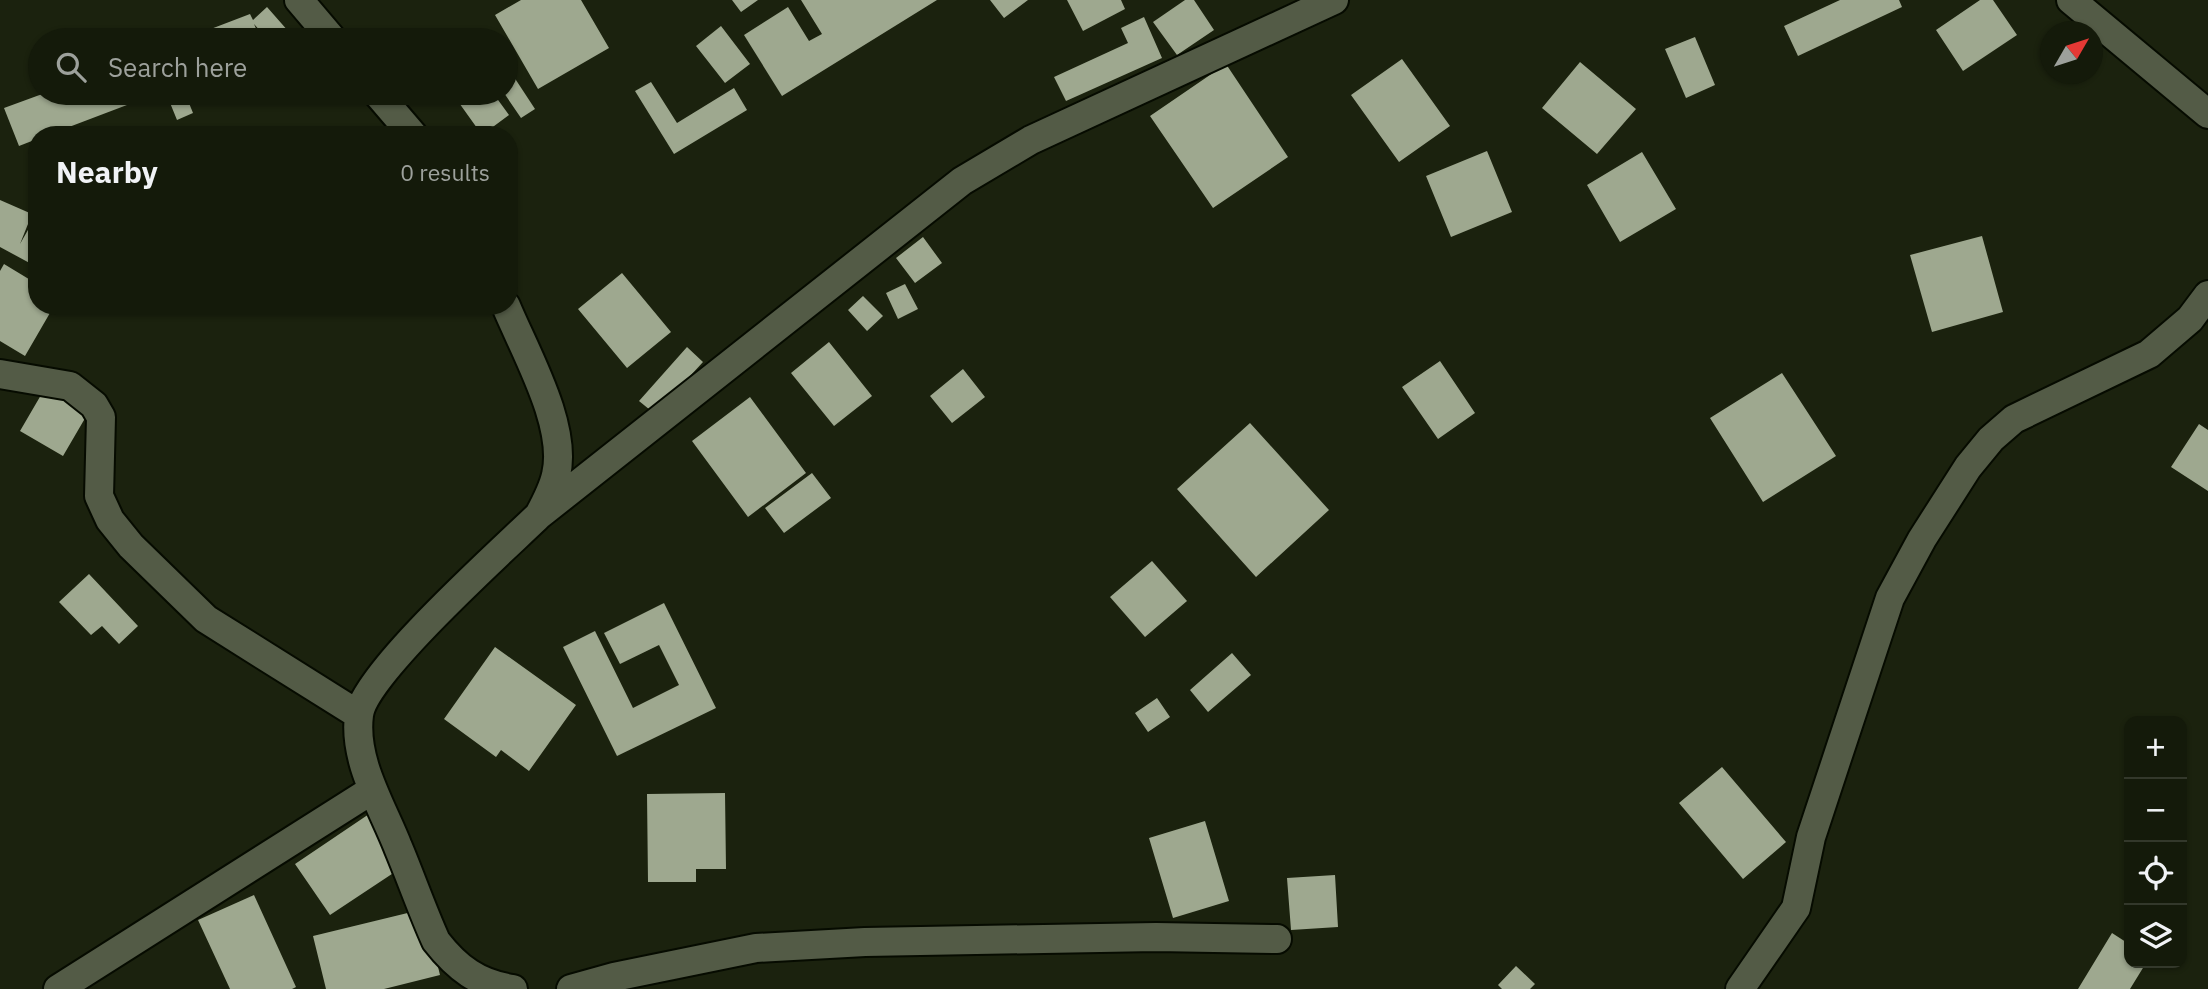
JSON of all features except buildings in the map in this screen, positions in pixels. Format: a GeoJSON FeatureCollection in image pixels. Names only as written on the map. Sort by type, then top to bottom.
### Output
{"type":"FeatureCollection","features":[{"type":"Feature","properties":{"kind":"street"},"geometry":{"type":"LineString","coordinates":[[299,0],[323,28]]}},
{"type":"Feature","properties":{"kind":"street"},"geometry":{"type":"LineString","coordinates":[[513,989],[495,986],[470,976],[451,961],[436,941],[372,790],[359,744],[359,715],[365,694],[396,656],[539,514],[962,181],[1031,140],[1334,0]]}},
{"type":"Feature","properties":{"kind":"street"},"geometry":{"type":"LineString","coordinates":[[2071,0],[2208,114]]}},
{"type":"Feature","properties":{"kind":"street"},"geometry":{"type":"LineString","coordinates":[[387,105],[405,126]]}},
{"type":"Feature","properties":{"kind":"street"},"geometry":{"type":"LineString","coordinates":[[1740,989],[1796,908],[1811,837],[1890,598],[1922,539],[1968,467],[1991,439],[2014,419],[2149,354],[2190,319],[2208,295]]}},
{"type":"Feature","properties":{"kind":"street"},"geometry":{"type":"LineString","coordinates":[[510,315],[555,425],[557,473],[539,514]]}},
{"type":"Feature","properties":{"kind":"street"},"geometry":{"type":"LineString","coordinates":[[0,374],[70,386],[94,405],[102,418],[99,496],[110,520],[131,546],[206,619],[359,715]]}},
{"type":"Feature","properties":{"kind":"street"},"geometry":{"type":"LineString","coordinates":[[58,989],[372,790]]}},
{"type":"Feature","properties":{"kind":"street"},"geometry":{"type":"LineString","coordinates":[[571,989],[614,976],[757,948],[865,942],[1144,937],[1277,939]]}}]}
